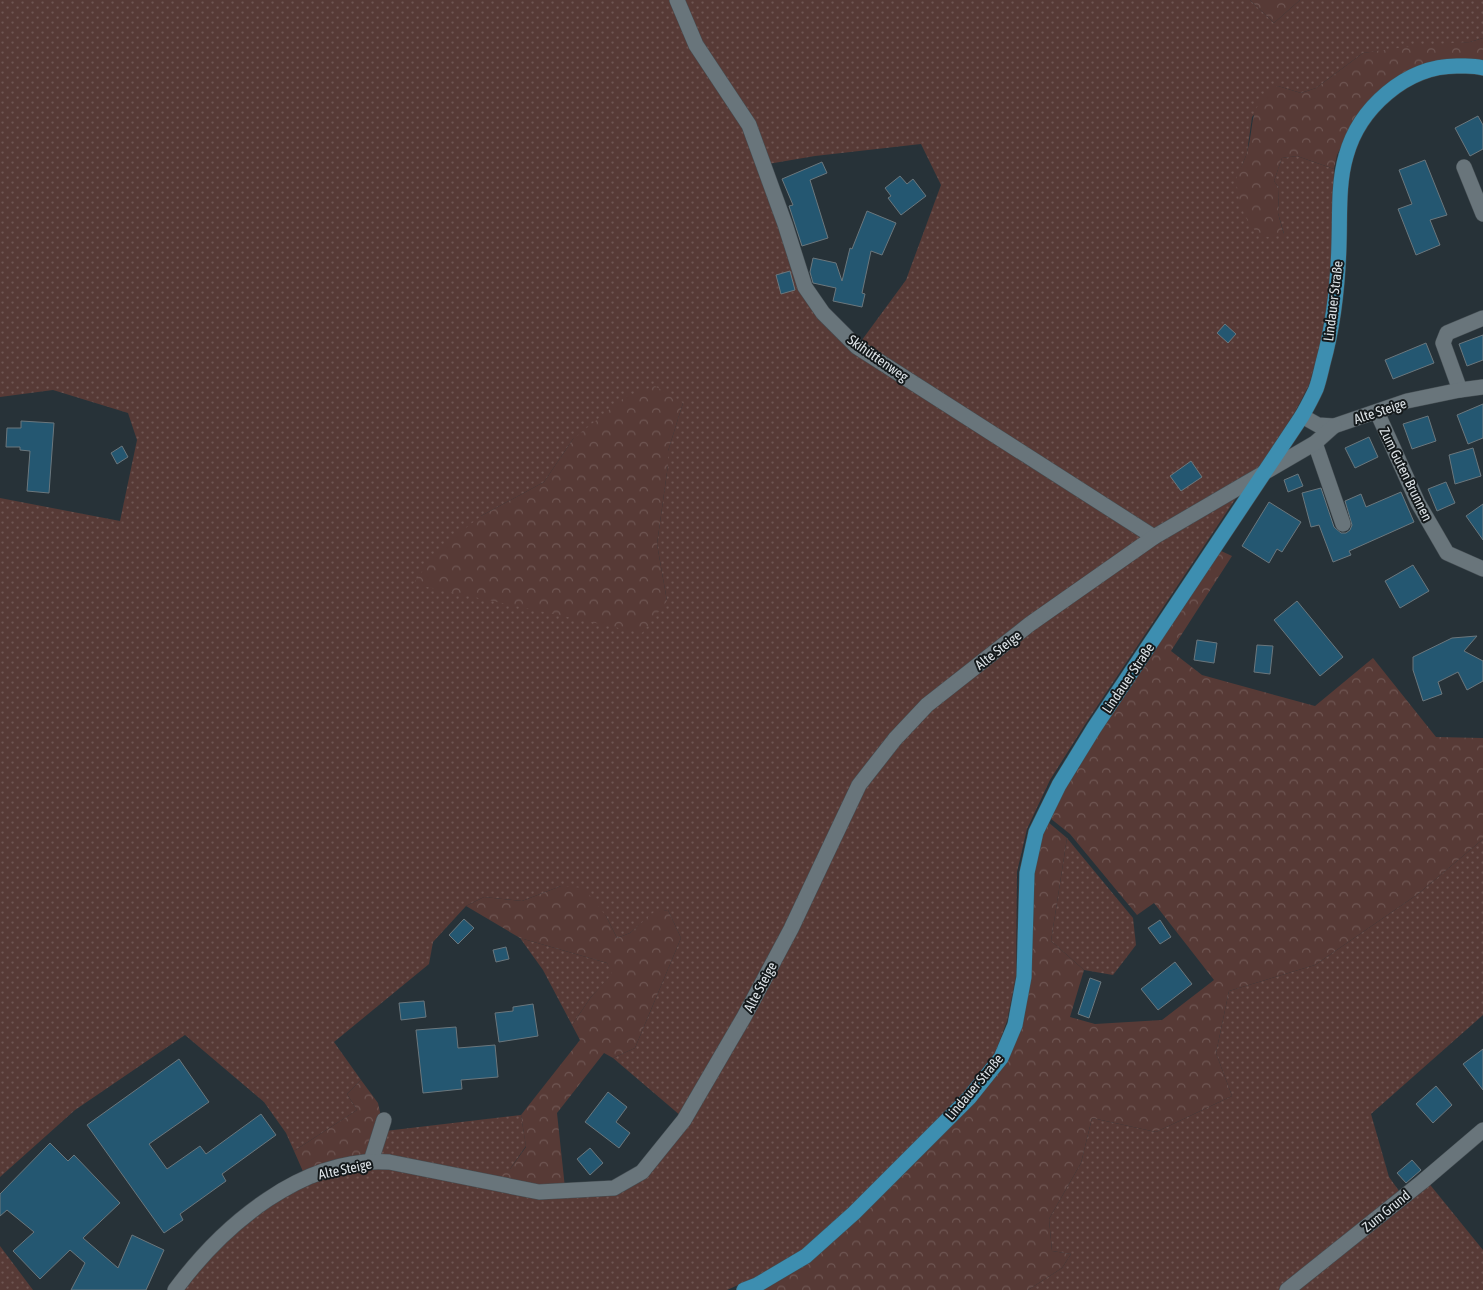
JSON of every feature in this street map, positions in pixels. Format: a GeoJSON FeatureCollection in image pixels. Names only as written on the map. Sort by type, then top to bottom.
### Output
{"type":"FeatureCollection","features":[{"type":"Feature","properties":{"kind":"main road","name":"Lindauer Straße"},"geometry":{"type":"LineString","coordinates":[[744,1290],[806,1256],[854,1213],[969,1098],[1001,1058],[1015,1025],[1024,976],[1027,873],[1036,832],[1059,784],[1094,728],[1302,416],[1316,388],[1332,332],[1338,280],[1342,180],[1346,156],[1358,128],[1374,104],[1398,84],[1423,72],[1448,66],[1477,66],[1483,68]]}},
{"type":"Feature","properties":{"kind":"street","name":"Skihüttenweg"},"geometry":{"type":"LineString","coordinates":[[678,0],[696,46],[750,126],[805,287],[823,313],[857,347],[1154,537]]}},
{"type":"Feature","properties":{"kind":"street"},"geometry":{"type":"LineString","coordinates":[[1464,167],[1483,214]]}},
{"type":"Feature","properties":{"kind":"street"},"geometry":{"type":"LineString","coordinates":[[1460,390],[1443,343],[1447,333],[1483,318]]}},
{"type":"Feature","properties":{"kind":"street","name":"Alte Steige"},"geometry":{"type":"LineString","coordinates":[[175,1290],[193,1266],[231,1226],[286,1186],[326,1170],[371,1161],[389,1162],[539,1192],[614,1188],[642,1172],[684,1120],[744,1017],[791,929],[859,785],[895,739],[927,705],[1023,630],[1154,537],[1315,443],[1334,426],[1407,402],[1460,390],[1483,387]]}},
{"type":"Feature","properties":{"kind":"street","name":"Zum Guten Brunnen"},"geometry":{"type":"LineString","coordinates":[[1377,412],[1418,503],[1448,552],[1483,569]]}},
{"type":"Feature","properties":{"kind":"street"},"geometry":{"type":"LineString","coordinates":[[1302,416],[1318,425],[1334,426]]}},
{"type":"Feature","properties":{"kind":"street"},"geometry":{"type":"LineString","coordinates":[[1315,443],[1342,524]]}},
{"type":"Feature","properties":{"kind":"street"},"geometry":{"type":"LineString","coordinates":[[371,1161],[384,1120]]}},
{"type":"Feature","properties":{"kind":"street","name":"Zum Grund"},"geometry":{"type":"LineString","coordinates":[[1287,1290],[1422,1182],[1483,1130]]}},
{"type":"Feature","properties":{"kind":"green space"},"geometry":{"type":"Polygon","coordinates":[[[0,0],[1250,0],[1274,23],[1300,0],[1483,0],[1483,38],[1470,42],[1363,53],[1316,88],[1301,93],[1278,86],[1252,117],[1247,153],[1237,178],[1284,234],[1278,213],[1279,188],[1274,181],[1282,158],[1297,156],[1334,169],[1331,280],[1324,331],[1309,385],[1295,412],[1257,470],[1154,533],[893,737],[681,1116],[613,1058],[635,1048],[681,938],[668,910],[654,913],[630,933],[617,938],[606,916],[561,886],[522,901],[484,897],[466,906],[433,942],[429,964],[334,1042],[361,1080],[347,1094],[357,1110],[294,1151],[286,1133],[264,1102],[185,1035],[75,1110],[0,1177],[0,498],[120,521],[137,440],[128,413],[53,390],[0,397],[0,0]],[[921,144],[815,156],[768,164],[807,285],[859,344],[906,280],[941,185],[921,144]],[[683,403],[573,439],[544,482],[481,516],[667,601],[657,544],[668,465],[668,451],[683,403]]]}},
{"type":"Feature","properties":{"kind":"green space"},"geometry":{"type":"Polygon","coordinates":[[[1250,0],[1300,0],[1274,23],[1250,0]]]}},
{"type":"Feature","properties":{"kind":"green space"},"geometry":{"type":"Polygon","coordinates":[[[1483,38],[1483,62],[1448,60],[1352,124],[1337,155],[1334,169],[1297,156],[1282,158],[1274,181],[1279,188],[1278,213],[1284,235],[1269,237],[1261,235],[1254,229],[1240,204],[1237,177],[1250,141],[1254,116],[1261,101],[1268,94],[1278,86],[1301,93],[1316,88],[1363,53],[1420,45],[1470,42],[1483,38]]]}},
{"type":"Feature","properties":{"kind":"green space"},"geometry":{"type":"Polygon","coordinates":[[[655,386],[683,403],[668,451],[668,465],[657,544],[667,601],[642,633],[413,584],[438,550],[481,516],[544,482],[573,439],[625,397],[655,386]]]}},
{"type":"Feature","properties":{"kind":"green space"},"geometry":{"type":"Polygon","coordinates":[[[1242,489],[1086,723],[1050,780],[1027,829],[1017,872],[1016,976],[1007,1021],[994,1056],[964,1094],[850,1208],[802,1250],[756,1277],[727,1290],[179,1290],[196,1268],[287,1189],[370,1165],[613,1192],[665,1151],[863,786],[930,707],[1156,540],[1242,489]]]}},
{"type":"Feature","properties":{"kind":"green space"},"geometry":{"type":"Polygon","coordinates":[[[1219,550],[1232,556],[1171,651],[1202,675],[1315,706],[1373,658],[1436,737],[1483,738],[1483,839],[1418,894],[1315,965],[1229,991],[1216,1053],[1232,1096],[1156,1132],[1092,1118],[1081,1163],[1049,1219],[1052,1251],[1071,1254],[1062,1268],[1028,1290],[761,1290],[1008,1059],[1033,875],[1042,834],[1048,822],[1067,838],[1051,941],[1084,970],[1070,1017],[1095,1024],[1162,1020],[1214,980],[1154,903],[1137,915],[1070,834],[1050,818],[1065,786],[1219,550]]]}},
{"type":"Feature","properties":{"kind":"green space"},"geometry":{"type":"Polygon","coordinates":[[[1067,838],[1133,918],[1136,945],[1113,975],[1084,970],[1051,941],[1067,838]]]}},
{"type":"Feature","properties":{"kind":"green space"},"geometry":{"type":"Polygon","coordinates":[[[1483,839],[1483,1015],[1371,1114],[1389,1177],[1402,1195],[1282,1290],[1028,1290],[1062,1268],[1071,1254],[1052,1251],[1049,1219],[1081,1163],[1092,1118],[1156,1132],[1232,1096],[1216,1053],[1229,991],[1315,965],[1418,894],[1483,839]]]}},
{"type":"Feature","properties":{"kind":"green space"},"geometry":{"type":"Polygon","coordinates":[[[561,886],[584,888],[606,916],[617,938],[630,933],[654,912],[668,910],[681,938],[635,1048],[613,1058],[604,1053],[557,1113],[565,1188],[540,1189],[481,1177],[481,1169],[510,1169],[526,1147],[521,1115],[580,1040],[572,1025],[591,997],[612,974],[607,963],[520,938],[466,906],[484,897],[522,901],[561,886]]]}},
{"type":"Feature","properties":{"kind":"green space"},"geometry":{"type":"Polygon","coordinates":[[[520,938],[607,963],[613,974],[591,997],[572,1025],[543,970],[520,938]]]}},
{"type":"Feature","properties":{"kind":"green space"},"geometry":{"type":"Polygon","coordinates":[[[361,1080],[378,1103],[382,1121],[370,1157],[305,1176],[294,1151],[357,1110],[347,1094],[361,1080]]]}},
{"type":"Feature","properties":{"kind":"green space"},"geometry":{"type":"Polygon","coordinates":[[[521,1115],[526,1146],[510,1169],[482,1169],[481,1177],[376,1157],[385,1131],[521,1115]]]}},
{"type":"Feature","properties":{"kind":"green space"},"geometry":{"type":"Polygon","coordinates":[[[1427,1181],[1483,1250],[1483,1290],[1292,1290],[1427,1181]]]}},
{"type":"Feature","properties":{"kind":"green space"},"geometry":{"type":"Polygon","coordinates":[[[0,1246],[33,1290],[0,1290],[0,1246]]]}},
{"type":"Feature","properties":{"kind":"building"},"geometry":{"type":"Polygon","coordinates":[[[1478,116],[1483,125],[1483,149],[1470,156],[1455,128],[1478,116]]]}},
{"type":"Feature","properties":{"kind":"building"},"geometry":{"type":"Polygon","coordinates":[[[1425,160],[1447,215],[1430,220],[1440,245],[1416,255],[1398,209],[1412,204],[1399,170],[1425,160]]]}},
{"type":"Feature","properties":{"kind":"building"},"geometry":{"type":"Polygon","coordinates":[[[822,162],[827,173],[810,180],[828,238],[802,246],[789,206],[793,205],[782,179],[822,162]]]}},
{"type":"Feature","properties":{"kind":"building"},"geometry":{"type":"Polygon","coordinates":[[[900,176],[907,184],[913,179],[926,196],[901,215],[888,198],[891,196],[885,188],[900,176]]]}},
{"type":"Feature","properties":{"kind":"building"},"geometry":{"type":"Polygon","coordinates":[[[867,211],[896,223],[882,255],[871,251],[862,293],[865,294],[862,307],[833,301],[836,288],[813,283],[810,272],[813,258],[836,263],[842,281],[850,248],[852,249],[867,211]]]}},
{"type":"Feature","properties":{"kind":"building"},"geometry":{"type":"Polygon","coordinates":[[[790,271],[795,290],[781,294],[776,275],[790,271]]]}},
{"type":"Feature","properties":{"kind":"building"},"geometry":{"type":"Polygon","coordinates":[[[1225,324],[1236,334],[1228,343],[1217,333],[1225,324]]]}},
{"type":"Feature","properties":{"kind":"building"},"geometry":{"type":"Polygon","coordinates":[[[1483,335],[1483,360],[1467,366],[1459,344],[1483,335]]]}},
{"type":"Feature","properties":{"kind":"building"},"geometry":{"type":"Polygon","coordinates":[[[1426,343],[1434,363],[1393,379],[1385,360],[1426,343]]]}},
{"type":"Feature","properties":{"kind":"building"},"geometry":{"type":"Polygon","coordinates":[[[1483,404],[1483,438],[1468,444],[1457,415],[1483,404]]]}},
{"type":"Feature","properties":{"kind":"building"},"geometry":{"type":"Polygon","coordinates":[[[1428,416],[1436,441],[1412,449],[1403,424],[1428,416]]]}},
{"type":"Feature","properties":{"kind":"building"},"geometry":{"type":"Polygon","coordinates":[[[21,421],[54,423],[49,493],[27,491],[30,451],[20,450],[20,447],[6,447],[7,428],[21,428],[21,421]]]}},
{"type":"Feature","properties":{"kind":"building"},"geometry":{"type":"Polygon","coordinates":[[[1369,437],[1378,457],[1355,468],[1345,448],[1369,437]]]}},
{"type":"Feature","properties":{"kind":"building"},"geometry":{"type":"Polygon","coordinates":[[[122,446],[128,457],[117,464],[111,453],[122,446]]]}},
{"type":"Feature","properties":{"kind":"building"},"geometry":{"type":"Polygon","coordinates":[[[1473,448],[1481,476],[1455,484],[1449,455],[1473,448]]]}},
{"type":"Feature","properties":{"kind":"building"},"geometry":{"type":"Polygon","coordinates":[[[1191,461],[1202,477],[1181,491],[1170,476],[1191,461]]]}},
{"type":"Feature","properties":{"kind":"building"},"geometry":{"type":"Polygon","coordinates":[[[1298,474],[1303,486],[1288,492],[1284,480],[1298,474]]]}},
{"type":"Feature","properties":{"kind":"building"},"geometry":{"type":"Polygon","coordinates":[[[1446,482],[1455,503],[1437,511],[1428,489],[1446,482]]]}},
{"type":"Feature","properties":{"kind":"building"},"geometry":{"type":"Polygon","coordinates":[[[1321,488],[1334,527],[1341,533],[1346,533],[1352,525],[1345,501],[1361,494],[1366,507],[1401,492],[1414,522],[1349,551],[1351,555],[1333,562],[1319,525],[1311,527],[1302,493],[1321,488]]]}},
{"type":"Feature","properties":{"kind":"building"},"geometry":{"type":"Polygon","coordinates":[[[1269,502],[1301,522],[1282,552],[1277,549],[1269,563],[1242,546],[1269,502]]]}},
{"type":"Feature","properties":{"kind":"building"},"geometry":{"type":"Polygon","coordinates":[[[1483,504],[1483,540],[1466,516],[1483,504]]]}},
{"type":"Feature","properties":{"kind":"building"},"geometry":{"type":"Polygon","coordinates":[[[1413,565],[1429,591],[1400,608],[1385,581],[1413,565]]]}},
{"type":"Feature","properties":{"kind":"building"},"geometry":{"type":"Polygon","coordinates":[[[1297,601],[1343,657],[1320,676],[1274,620],[1297,601]]]}},
{"type":"Feature","properties":{"kind":"building"},"geometry":{"type":"Polygon","coordinates":[[[1477,636],[1464,651],[1483,661],[1483,681],[1467,690],[1458,672],[1438,682],[1442,694],[1423,701],[1413,670],[1413,657],[1452,638],[1477,636]]]}},
{"type":"Feature","properties":{"kind":"building"},"geometry":{"type":"Polygon","coordinates":[[[1197,640],[1217,643],[1214,663],[1194,660],[1197,640]]]}},
{"type":"Feature","properties":{"kind":"building"},"geometry":{"type":"Polygon","coordinates":[[[1257,645],[1273,646],[1270,674],[1254,672],[1257,645]]]}},
{"type":"Feature","properties":{"kind":"building"},"geometry":{"type":"Polygon","coordinates":[[[464,919],[474,928],[458,944],[449,935],[464,919]]]}},
{"type":"Feature","properties":{"kind":"building"},"geometry":{"type":"Polygon","coordinates":[[[1160,920],[1171,937],[1160,944],[1148,928],[1160,920]]]}},
{"type":"Feature","properties":{"kind":"building"},"geometry":{"type":"Polygon","coordinates":[[[506,947],[509,959],[496,962],[493,950],[506,947]]]}},
{"type":"Feature","properties":{"kind":"building"},"geometry":{"type":"Polygon","coordinates":[[[1175,962],[1192,984],[1158,1010],[1141,989],[1175,962]]]}},
{"type":"Feature","properties":{"kind":"building"},"geometry":{"type":"Polygon","coordinates":[[[1090,978],[1101,982],[1089,1018],[1078,1014],[1090,978]]]}},
{"type":"Feature","properties":{"kind":"building"},"geometry":{"type":"Polygon","coordinates":[[[424,1001],[426,1017],[401,1020],[399,1003],[424,1001]]]}},
{"type":"Feature","properties":{"kind":"building"},"geometry":{"type":"Polygon","coordinates":[[[533,1004],[538,1036],[499,1042],[495,1013],[513,1011],[513,1007],[533,1004]]]}},
{"type":"Feature","properties":{"kind":"building"},"geometry":{"type":"Polygon","coordinates":[[[456,1027],[458,1048],[495,1045],[498,1077],[461,1080],[462,1089],[423,1093],[416,1030],[456,1027]]]}},
{"type":"Feature","properties":{"kind":"building"},"geometry":{"type":"Polygon","coordinates":[[[1483,1049],[1483,1090],[1463,1064],[1483,1049]]]}},
{"type":"Feature","properties":{"kind":"building"},"geometry":{"type":"Polygon","coordinates":[[[179,1059],[209,1102],[149,1144],[167,1169],[200,1146],[206,1154],[261,1114],[276,1135],[222,1174],[226,1181],[180,1214],[183,1220],[164,1233],[87,1125],[179,1059]]]}},
{"type":"Feature","properties":{"kind":"building"},"geometry":{"type":"Polygon","coordinates":[[[1436,1086],[1452,1105],[1433,1123],[1416,1104],[1436,1086]]]}},
{"type":"Feature","properties":{"kind":"building"},"geometry":{"type":"Polygon","coordinates":[[[608,1092],[627,1107],[616,1122],[630,1133],[619,1148],[585,1122],[608,1092]]]}},
{"type":"Feature","properties":{"kind":"building"},"geometry":{"type":"Polygon","coordinates":[[[50,1143],[68,1161],[74,1155],[120,1203],[83,1238],[118,1268],[132,1235],[164,1250],[146,1290],[71,1290],[85,1263],[70,1250],[40,1279],[13,1251],[34,1232],[7,1210],[0,1216],[0,1194],[50,1143]]]}},
{"type":"Feature","properties":{"kind":"building"},"geometry":{"type":"Polygon","coordinates":[[[590,1148],[603,1163],[590,1175],[577,1159],[590,1148]]]}},
{"type":"Feature","properties":{"kind":"building"},"geometry":{"type":"Polygon","coordinates":[[[1412,1160],[1421,1170],[1406,1183],[1397,1173],[1412,1160]]]}}]}
